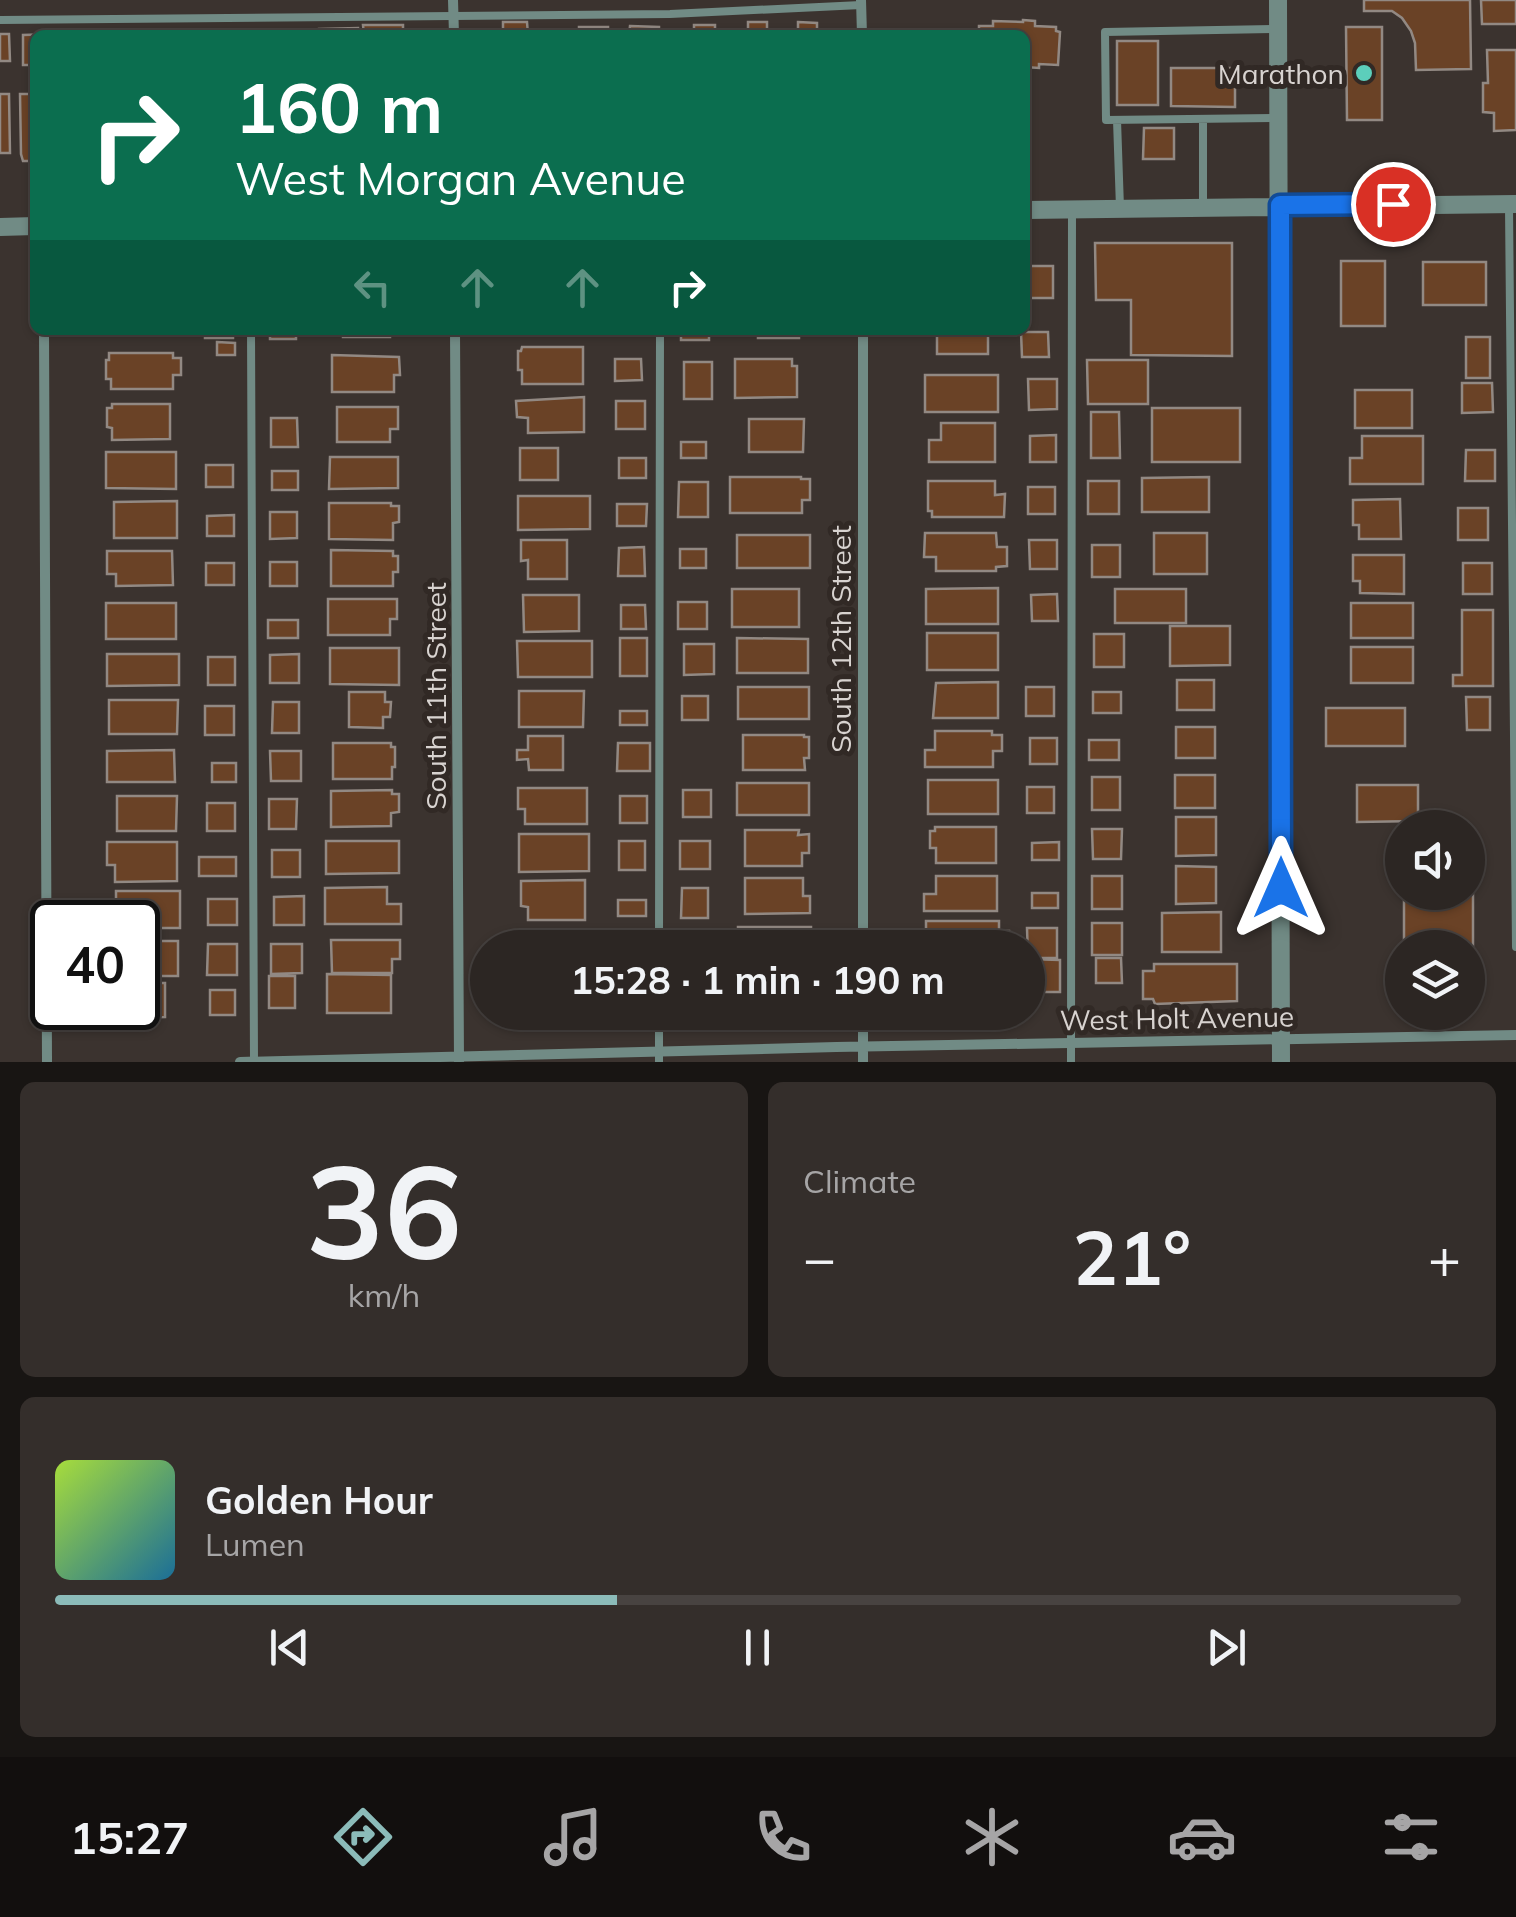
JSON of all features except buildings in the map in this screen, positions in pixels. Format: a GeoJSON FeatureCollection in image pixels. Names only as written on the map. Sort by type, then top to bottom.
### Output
{"type":"FeatureCollection","features":[{"type":"Feature","properties":{"kind":"street"},"geometry":{"type":"LineString","coordinates":[[454,0],[454,30]]}},
{"type":"Feature","properties":{"kind":"street"},"geometry":{"type":"LineString","coordinates":[[1278,0],[1282,1062]]}},
{"type":"Feature","properties":{"kind":"street"},"geometry":{"type":"LineString","coordinates":[[862,3],[862,30]]}},
{"type":"Feature","properties":{"kind":"street"},"geometry":{"type":"LineString","coordinates":[[1030,210],[1512,204]]}},
{"type":"Feature","properties":{"kind":"street"},"geometry":{"type":"LineString","coordinates":[[0,227],[30,226]]}},
{"type":"Feature","properties":{"kind":"street"},"geometry":{"type":"LineString","coordinates":[[44,335],[47,1062]]}},
{"type":"Feature","properties":{"kind":"street","name":"South 11th Street"},"geometry":{"type":"LineString","coordinates":[[455,335],[459,1058]]}},
{"type":"Feature","properties":{"kind":"street","name":"South 12th Street"},"geometry":{"type":"LineString","coordinates":[[863,335],[863,930]]}},
{"type":"Feature","properties":{"kind":"street"},"geometry":{"type":"LineString","coordinates":[[863,1030],[863,1062]]}},
{"type":"Feature","properties":{"kind":"street","name":"West Holt Avenue"},"geometry":{"type":"LineString","coordinates":[[240,1062],[659,1056],[1071,1042],[1516,1036]]}},
{"type":"Feature","properties":{"kind":"lane"},"geometry":{"type":"LineString","coordinates":[[669,0],[670,14]]}},
{"type":"Feature","properties":{"kind":"lane"},"geometry":{"type":"LineString","coordinates":[[0,20],[670,14],[862,3]]}},
{"type":"Feature","properties":{"kind":"lane"},"geometry":{"type":"LineString","coordinates":[[1278,29],[1105,32],[1106,120],[1279,118]]}},
{"type":"Feature","properties":{"kind":"lane"},"geometry":{"type":"LineString","coordinates":[[1203,119],[1203,206]]}},
{"type":"Feature","properties":{"kind":"lane"},"geometry":{"type":"LineString","coordinates":[[1117,120],[1120,208]]}},
{"type":"Feature","properties":{"kind":"lane"},"geometry":{"type":"LineString","coordinates":[[1512,204],[1516,947]]}},
{"type":"Feature","properties":{"kind":"lane"},"geometry":{"type":"LineString","coordinates":[[1071,1062],[1072,209]]}},
{"type":"Feature","properties":{"kind":"lane"},"geometry":{"type":"LineString","coordinates":[[252,335],[254,1062]]}},
{"type":"Feature","properties":{"kind":"lane"},"geometry":{"type":"LineString","coordinates":[[659,930],[660,335]]}},
{"type":"Feature","properties":{"kind":"lane"},"geometry":{"type":"LineString","coordinates":[[659,1030],[659,1056]]}},
{"type":"Feature","properties":{"kind":"place","name":"Marathon"},"geometry":{"type":"Point","coordinates":[1364,73]}},
{"type":"Feature","properties":{"kind":"route"},"geometry":{"type":"LineString","coordinates":[[1281,888],[1280,205],[1393,204]]}}]}
